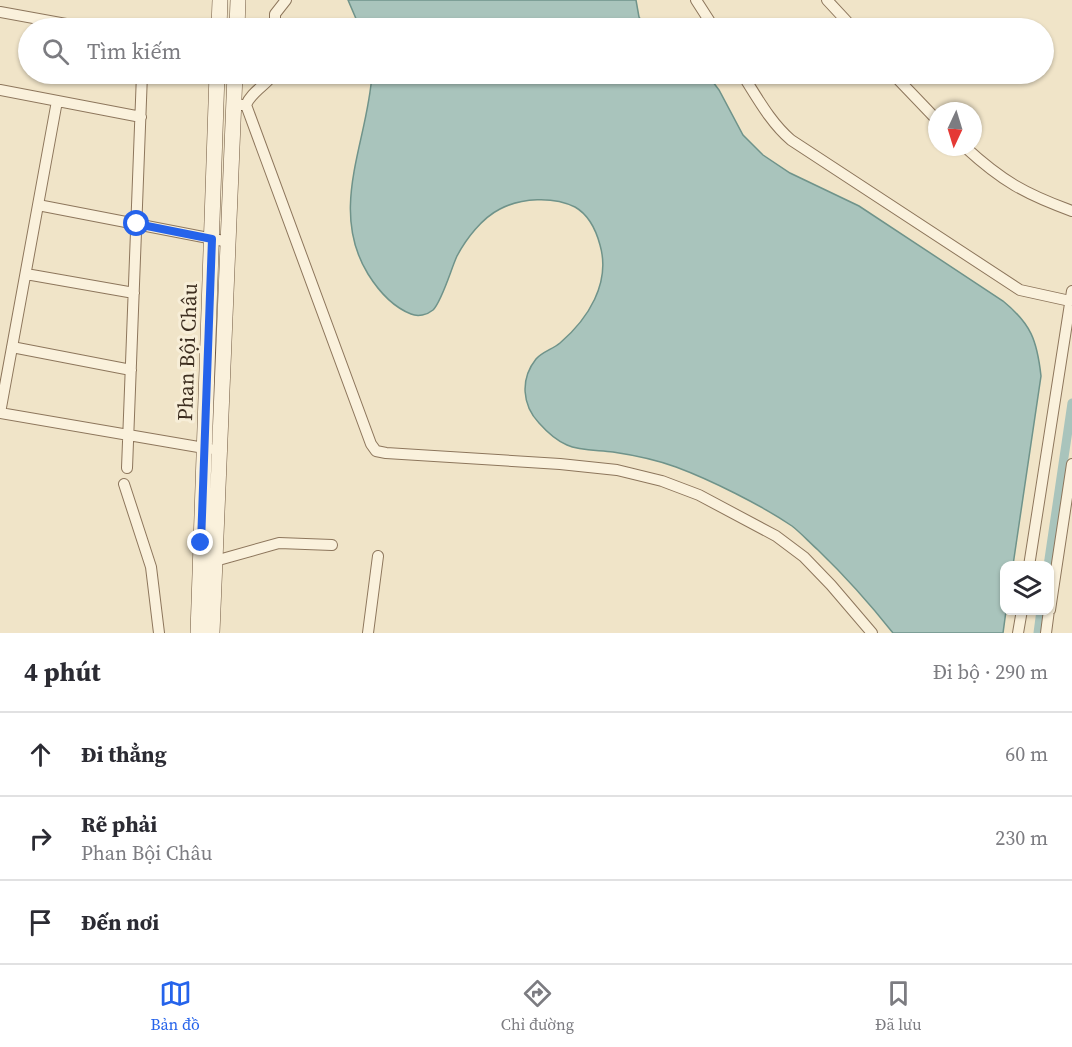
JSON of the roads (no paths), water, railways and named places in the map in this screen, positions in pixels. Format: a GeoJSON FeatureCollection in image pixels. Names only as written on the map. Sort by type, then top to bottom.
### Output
{"type":"FeatureCollection","features":[{"type":"Feature","properties":{"kind":"street"},"geometry":{"type":"LineString","coordinates":[[219,18],[220,0]]}},
{"type":"Feature","properties":{"kind":"street"},"geometry":{"type":"LineString","coordinates":[[237,18],[238,0]]}},
{"type":"Feature","properties":{"kind":"street"},"geometry":{"type":"LineString","coordinates":[[275,18],[275,14],[286,0]]}},
{"type":"Feature","properties":{"kind":"street"},"geometry":{"type":"LineString","coordinates":[[696,0],[708,18]]}},
{"type":"Feature","properties":{"kind":"street"},"geometry":{"type":"LineString","coordinates":[[827,0],[844,18]]}},
{"type":"Feature","properties":{"kind":"street"},"geometry":{"type":"LineString","coordinates":[[0,13],[29,18]]}},
{"type":"Feature","properties":{"kind":"street"},"geometry":{"type":"LineString","coordinates":[[127,468],[142,84]]}},
{"type":"Feature","properties":{"kind":"street","name":"Phan Bội Châu"},"geometry":{"type":"LineString","coordinates":[[212,633],[215,561],[212,449],[212,239],[218,84]]}},
{"type":"Feature","properties":{"kind":"street","name":"Phan Bội Châu"},"geometry":{"type":"LineString","coordinates":[[198,633],[240,105],[237,84]]}},
{"type":"Feature","properties":{"kind":"street"},"geometry":{"type":"LineString","coordinates":[[267,84],[240,105],[376,451],[560,464],[617,470],[662,481],[699,495],[776,536],[804,557],[872,633]]}},
{"type":"Feature","properties":{"kind":"street"},"geometry":{"type":"LineString","coordinates":[[749,84],[779,129],[791,140],[1020,290],[1071,296],[1030,561]]}},
{"type":"Feature","properties":{"kind":"street"},"geometry":{"type":"LineString","coordinates":[[903,84],[928,111]]}},
{"type":"Feature","properties":{"kind":"street"},"geometry":{"type":"LineString","coordinates":[[0,90],[141,117]]}},
{"type":"Feature","properties":{"kind":"street"},"geometry":{"type":"LineString","coordinates":[[57,102],[0,413],[212,449]]}},
{"type":"Feature","properties":{"kind":"street"},"geometry":{"type":"LineString","coordinates":[[975,156],[1017,188],[1072,211]]}},
{"type":"Feature","properties":{"kind":"street"},"geometry":{"type":"LineString","coordinates":[[38,205],[228,242]]}},
{"type":"Feature","properties":{"kind":"street"},"geometry":{"type":"LineString","coordinates":[[26,274],[134,294]]}},
{"type":"Feature","properties":{"kind":"street"},"geometry":{"type":"LineString","coordinates":[[12,347],[131,370]]}},
{"type":"Feature","properties":{"kind":"street"},"geometry":{"type":"LineString","coordinates":[[1054,583],[1072,464]]}},
{"type":"Feature","properties":{"kind":"street"},"geometry":{"type":"LineString","coordinates":[[124,484],[151,567],[159,633]]}},
{"type":"Feature","properties":{"kind":"street"},"geometry":{"type":"LineString","coordinates":[[215,561],[279,543],[332,545]]}},
{"type":"Feature","properties":{"kind":"street"},"geometry":{"type":"LineString","coordinates":[[368,633],[378,556]]}},
{"type":"Feature","properties":{"kind":"street"},"geometry":{"type":"LineString","coordinates":[[1018,633],[1021,615]]}},
{"type":"Feature","properties":{"kind":"street"},"geometry":{"type":"LineString","coordinates":[[1046,633],[1049,615]]}},
{"type":"Feature","properties":{"kind":"water"},"geometry":{"type":"Polygon","coordinates":[[[348,0],[636,0],[640,18],[356,18],[348,0]]]}},
{"type":"Feature","properties":{"kind":"water"},"geometry":{"type":"Polygon","coordinates":[[[371,84],[714,84],[743,135],[763,155],[790,173],[859,206],[1003,301],[1020,317],[1031,334],[1035,343],[1041,376],[1014,561],[1000,561],[1000,615],[1005,615],[1003,633],[893,633],[857,590],[818,550],[792,526],[766,510],[690,472],[653,460],[572,447],[559,441],[545,430],[533,416],[526,400],[527,375],[541,354],[560,343],[580,323],[600,286],[603,259],[600,245],[591,223],[580,210],[566,203],[537,200],[517,202],[493,213],[481,223],[465,243],[457,256],[440,300],[433,310],[422,315],[414,315],[404,311],[381,292],[368,274],[357,249],[351,225],[354,175],[371,84]]]}},
{"type":"Feature","properties":{"kind":"waterway"},"geometry":{"type":"LineString","coordinates":[[1049,561],[1072,403]]}},
{"type":"Feature","properties":{"kind":"waterway"},"geometry":{"type":"LineString","coordinates":[[1038,633],[1040,615]]}}]}
